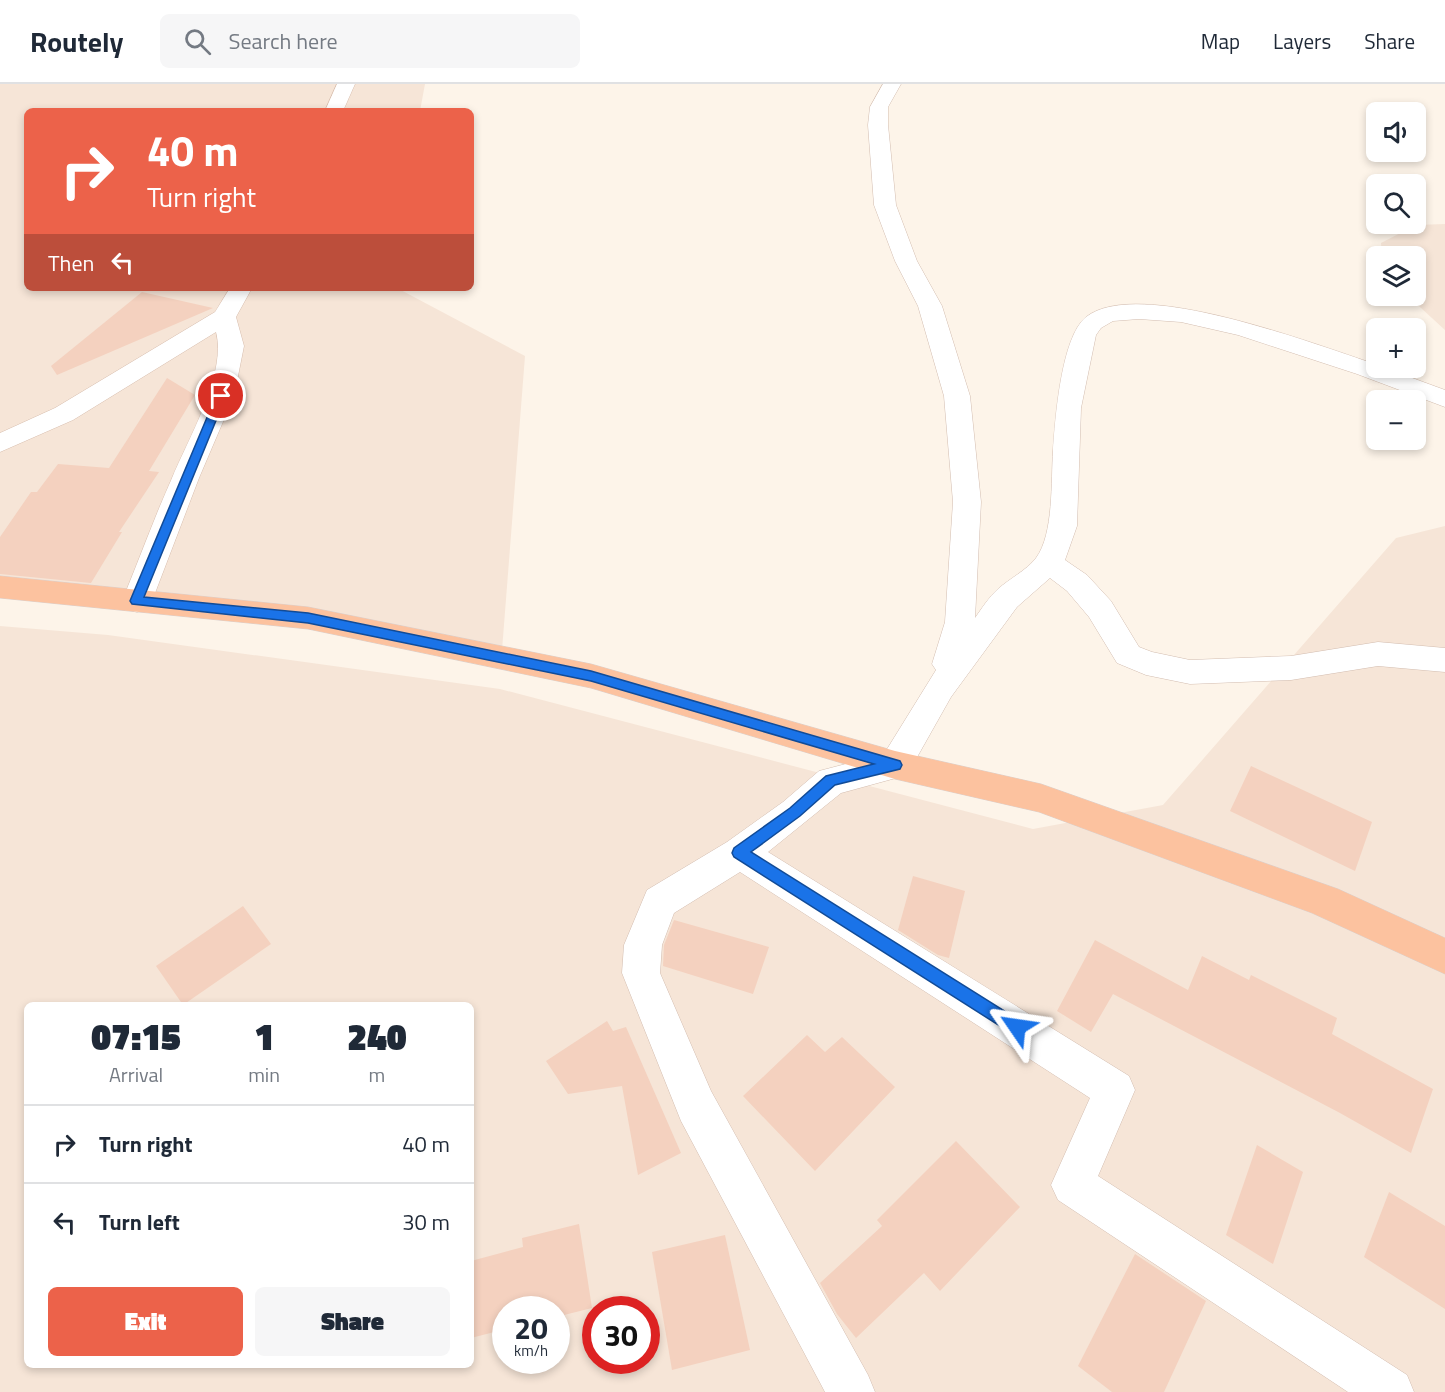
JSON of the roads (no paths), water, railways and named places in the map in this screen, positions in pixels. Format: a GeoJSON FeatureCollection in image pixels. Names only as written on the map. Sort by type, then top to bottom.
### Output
{"type":"FeatureCollection","features":[{"type":"Feature","properties":{"kind":"highway"},"geometry":{"type":"LineString","coordinates":[[0,587],[308,618],[591,676],[895,765],[1041,798],[1325,901],[1445,956]]}},
{"type":"Feature","properties":{"kind":"street"},"geometry":{"type":"LineString","coordinates":[[335,108],[346,84]]}},
{"type":"Feature","properties":{"kind":"street"},"geometry":{"type":"LineString","coordinates":[[892,84],[879,107],[878,125],[885,205],[906,261],[930,306],[957,396],[968,502],[960,622],[940,688]]}},
{"type":"Feature","properties":{"kind":"street"},"geometry":{"type":"LineString","coordinates":[[0,443],[64,414],[224,317],[239,291]]}},
{"type":"Feature","properties":{"kind":"street"},"geometry":{"type":"LineString","coordinates":[[851,1392],[696,1106],[641,973],[643,945],[660,902],[740,853],[795,812],[831,781],[895,765],[940,688],[1006,599],[1049,563],[1064,526],[1068,408],[1084,335],[1093,322],[1108,314],[1139,312],[1181,315],[1245,330],[1366,369],[1445,399]]}},
{"type":"Feature","properties":{"kind":"street"},"geometry":{"type":"LineString","coordinates":[[137,601],[221,396],[232,346],[224,317]]}},
{"type":"Feature","properties":{"kind":"street"},"geometry":{"type":"LineString","coordinates":[[1049,563],[1077,583],[1100,609],[1128,655],[1146,663],[1190,672],[1291,668],[1378,654],[1445,660]]}},
{"type":"Feature","properties":{"kind":"street"},"geometry":{"type":"LineString","coordinates":[[740,853],[1115,1090],[1073,1185],[1390,1392]]}}]}
